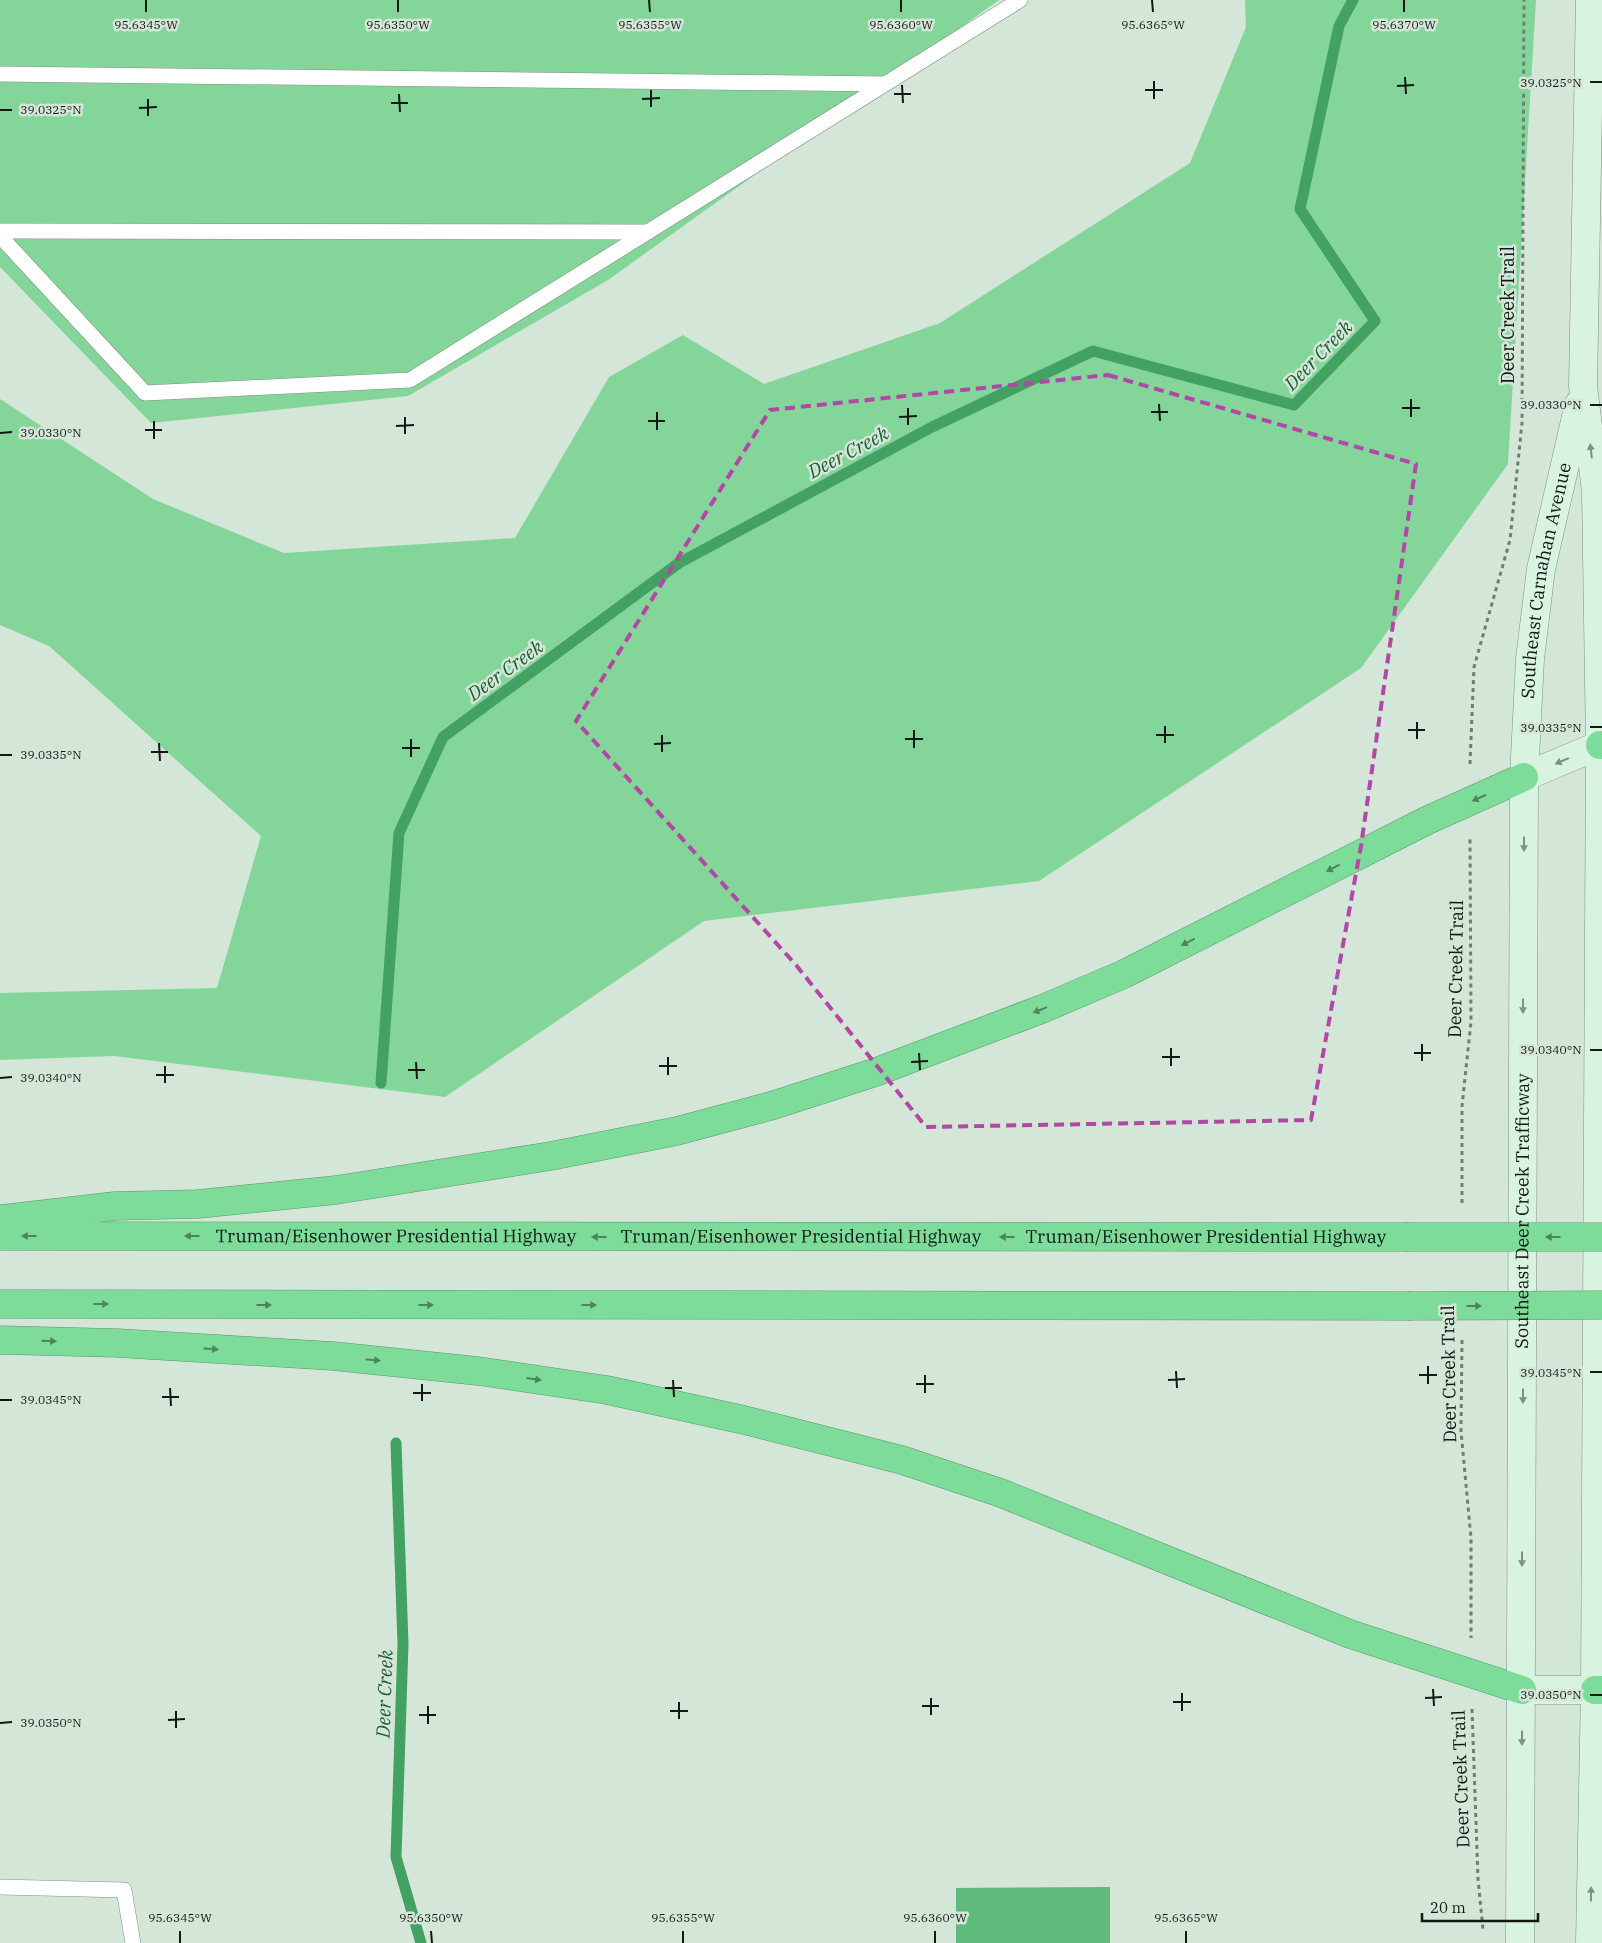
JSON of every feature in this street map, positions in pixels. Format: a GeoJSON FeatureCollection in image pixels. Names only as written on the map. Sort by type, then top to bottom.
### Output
{"type":"FeatureCollection","features":[{"type":"Feature","properties":{"kind":"highway"},"geometry":{"type":"LineString","coordinates":[[0,1218],[115,1206],[198,1204],[336,1190],[560,1154],[677,1131],[774,1105],[876,1072],[1042,1009],[1115,978],[1428,820],[1524,778]]}},
{"type":"Feature","properties":{"kind":"highway","name":"Truman/Eisenhower Presidential Highway"},"geometry":{"type":"LineString","coordinates":[[0,1236],[1602,1237]]}},
{"type":"Feature","properties":{"kind":"highway"},"geometry":{"type":"LineString","coordinates":[[0,1304],[1602,1305]]}},
{"type":"Feature","properties":{"kind":"highway"},"geometry":{"type":"LineString","coordinates":[[0,1340],[117,1343],[333,1356],[439,1367],[607,1390],[744,1420],[902,1460],[1001,1493],[1350,1634],[1522,1690]]}},
{"type":"Feature","properties":{"kind":"street","name":"Southeast Carnahan Avenue"},"geometry":{"type":"LineString","coordinates":[[1590,0],[1583,386],[1596,491],[1601,745]]}},
{"type":"Feature","properties":{"kind":"street","name":"Southeast Carnahan Avenue"},"geometry":{"type":"LineString","coordinates":[[1524,778],[1530,659],[1541,569],[1583,386]]}},
{"type":"Feature","properties":{"kind":"street"},"geometry":{"type":"LineString","coordinates":[[1524,778],[1601,745],[1599,1690],[1590,1943]]}},
{"type":"Feature","properties":{"kind":"street","name":"Southeast Deer Creek Trafficway"},"geometry":{"type":"LineString","coordinates":[[1520,1943],[1524,778]]}},
{"type":"Feature","properties":{"kind":"street"},"geometry":{"type":"LineString","coordinates":[[1522,1690],[1599,1690]]}},
{"type":"Feature","properties":{"kind":"lane"},"geometry":{"type":"LineString","coordinates":[[0,236],[144,393],[410,380],[1020,0]]}},
{"type":"Feature","properties":{"kind":"lane"},"geometry":{"type":"LineString","coordinates":[[0,74],[885,84]]}},
{"type":"Feature","properties":{"kind":"lane"},"geometry":{"type":"LineString","coordinates":[[0,231],[648,232]]}},
{"type":"Feature","properties":{"kind":"lane"},"geometry":{"type":"LineString","coordinates":[[0,1887],[124,1890],[133,1943]]}},
{"type":"Feature","properties":{"kind":"path","name":"Deer Creek Trail"},"geometry":{"type":"LineString","coordinates":[[1462,1204],[1462,1106],[1471,1022],[1470,802],[1474,667],[1510,540],[1522,423],[1524,0]]}},
{"type":"Feature","properties":{"kind":"path","name":"Deer Creek Trail"},"geometry":{"type":"LineString","coordinates":[[1462,1332],[1461,1431],[1471,1538],[1470,1674],[1478,1879],[1484,1934]]}},
{"type":"Feature","properties":{"kind":"highlighted area"},"geometry":{"type":"Polygon","coordinates":[[[1108,375],[1416,464],[1361,846],[1311,1120],[926,1127],[796,965],[576,721],[770,410],[1108,375]]]}},
{"type":"Feature","properties":{"kind":"green space"},"geometry":{"type":"Polygon","coordinates":[[[0,0],[999,0],[608,280],[408,396],[151,423],[0,267],[0,0]]]}},
{"type":"Feature","properties":{"kind":"green space"},"geometry":{"type":"Polygon","coordinates":[[[1245,0],[1536,0],[1508,464],[1361,668],[1039,881],[704,921],[445,1097],[114,1056],[0,1060],[0,993],[217,988],[261,836],[49,646],[0,625],[0,399],[153,499],[284,553],[515,538],[609,377],[683,335],[764,384],[940,323],[1190,163],[1246,27],[1245,0]]]}},
{"type":"Feature","properties":{"kind":"building"},"geometry":{"type":"Polygon","coordinates":[[[1110,1887],[1110,1943],[956,1943],[956,1888],[1110,1887]]]}},
{"type":"Feature","properties":{"kind":"waterway","name":"Deer Creek"},"geometry":{"type":"LineString","coordinates":[[381,1083],[399,833],[443,737],[679,563],[932,427],[1093,351],[1294,405],[1375,321],[1300,209],[1339,26],[1353,0]]}},
{"type":"Feature","properties":{"kind":"waterway","name":"Deer Creek"},"geometry":{"type":"LineString","coordinates":[[396,1443],[403,1644],[396,1857],[421,1943]]}}]}
